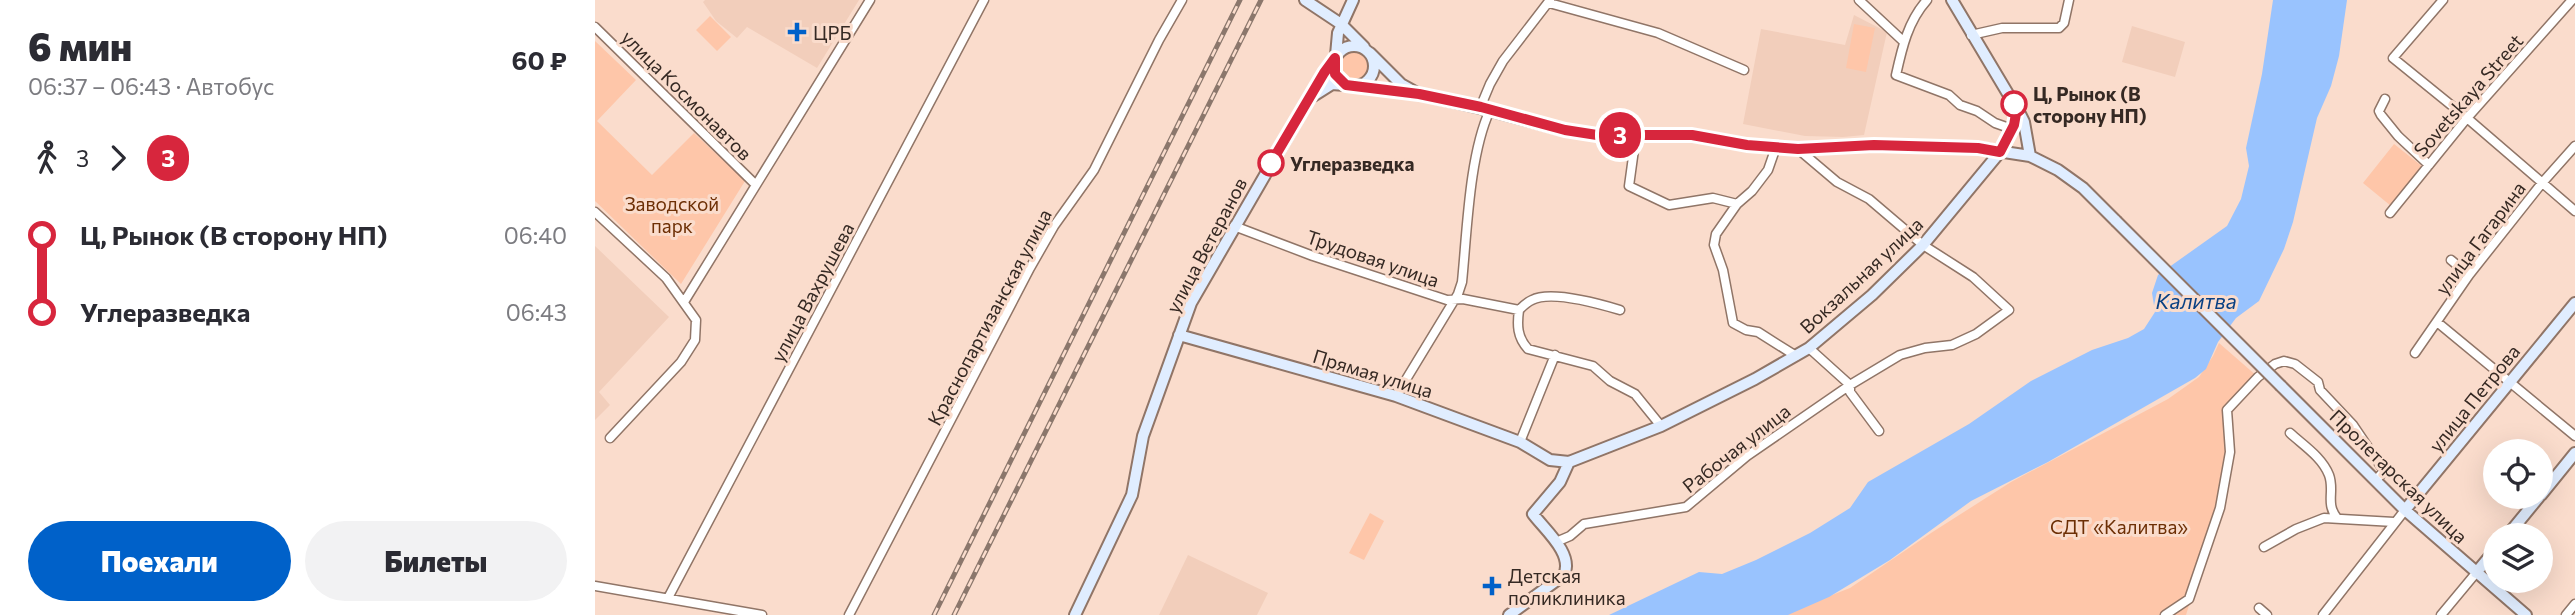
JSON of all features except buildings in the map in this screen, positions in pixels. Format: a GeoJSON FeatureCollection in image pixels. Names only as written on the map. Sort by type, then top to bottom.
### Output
{"type":"FeatureCollection","features":[{"type":"Feature","properties":{"kind":"main road"},"geometry":{"type":"LineString","coordinates":[[1305,0],[1341,24],[1401,84],[1419,94],[1565,130],[1597,135],[1692,135],[1798,149],[1874,145],[1978,148],[2030,156],[2024,122],[1952,0]]}},
{"type":"Feature","properties":{"kind":"main road"},"geometry":{"type":"LineString","coordinates":[[1349,85],[1335,74],[1335,57],[1341,24],[1353,0]]}},
{"type":"Feature","properties":{"kind":"main road"},"geometry":{"type":"LineString","coordinates":[[1335,57],[1350,46],[1368,51]]}},
{"type":"Feature","properties":{"kind":"main road"},"geometry":{"type":"LineString","coordinates":[[1308,100],[1325,86],[1359,85],[1370,78],[1374,66],[1368,51]]}},
{"type":"Feature","properties":{"kind":"main road","name":"улица Ветеранов"},"geometry":{"type":"LineString","coordinates":[[1075,615],[1132,495],[1143,436],[1191,303],[1335,57]]}},
{"type":"Feature","properties":{"kind":"main road","name":"Вокзальная улица"},"geometry":{"type":"LineString","coordinates":[[1550,460],[1569,462],[1661,426],[1755,379],[1809,348],[1872,295],[1923,245],[2000,152]]}},
{"type":"Feature","properties":{"kind":"main road","name":"Пролетарская улица"},"geometry":{"type":"LineString","coordinates":[[2030,156],[2058,170],[2083,188],[2405,510],[2526,615]]}},
{"type":"Feature","properties":{"kind":"main road","name":"улица Петрова"},"geometry":{"type":"LineString","coordinates":[[2405,510],[2575,303]]}},
{"type":"Feature","properties":{"kind":"main road","name":"Прямая улица"},"geometry":{"type":"LineString","coordinates":[[1179,335],[1396,396],[1520,442],[1550,460]]}},
{"type":"Feature","properties":{"kind":"main road"},"geometry":{"type":"LineString","coordinates":[[2553,480],[2575,453]]}},
{"type":"Feature","properties":{"kind":"main road"},"geometry":{"type":"LineString","coordinates":[[1509,615],[1565,575],[1568,568],[1556,542],[1533,514],[1560,482],[1569,462]]}},
{"type":"Feature","properties":{"kind":"main road"},"geometry":{"type":"LineString","coordinates":[[2518,523],[2529,509]]}},
{"type":"Feature","properties":{"kind":"main road"},"geometry":{"type":"LineString","coordinates":[[2476,573],[2483,565]]}},
{"type":"Feature","properties":{"kind":"street"},"geometry":{"type":"LineString","coordinates":[[684,302],[870,0]]}},
{"type":"Feature","properties":{"kind":"street","name":"улица Вахрушева"},"geometry":{"type":"LineString","coordinates":[[668,598],[984,0]]}},
{"type":"Feature","properties":{"kind":"street","name":"Краснопартизанская улица"},"geometry":{"type":"LineString","coordinates":[[849,615],[1030,268],[1054,226],[1094,170],[1182,0]]}},
{"type":"Feature","properties":{"kind":"street"},"geometry":{"type":"LineString","coordinates":[[1859,0],[1903,41]]}},
{"type":"Feature","properties":{"kind":"street"},"geometry":{"type":"LineString","coordinates":[[1927,0],[1919,8],[1903,41],[1896,75],[1949,95],[1960,105],[2012,129]]}},
{"type":"Feature","properties":{"kind":"street"},"geometry":{"type":"LineString","coordinates":[[1971,35],[2001,28],[2059,28],[2064,23],[2069,0]]}},
{"type":"Feature","properties":{"kind":"street"},"geometry":{"type":"LineString","coordinates":[[2443,0],[2393,58],[2575,211]]}},
{"type":"Feature","properties":{"kind":"street","name":"Sovetskaya Street"},"geometry":{"type":"LineString","coordinates":[[2391,213],[2467,118],[2572,0]]}},
{"type":"Feature","properties":{"kind":"street"},"geometry":{"type":"LineString","coordinates":[[1396,396],[1458,294],[1462,282],[1473,178],[1490,84],[1503,61],[1550,1],[1658,33],[1744,70]]}},
{"type":"Feature","properties":{"kind":"street","name":"улица Космонавтов"},"geometry":{"type":"LineString","coordinates":[[595,27],[756,185]]}},
{"type":"Feature","properties":{"kind":"street"},"geometry":{"type":"LineString","coordinates":[[1349,85],[1419,94]]}},
{"type":"Feature","properties":{"kind":"street"},"geometry":{"type":"LineString","coordinates":[[2385,99],[2379,111],[2381,115],[2398,136],[2429,164]]}},
{"type":"Feature","properties":{"kind":"street"},"geometry":{"type":"LineString","coordinates":[[2000,152],[2012,129],[2017,108]]}},
{"type":"Feature","properties":{"kind":"street"},"geometry":{"type":"LineString","coordinates":[[1636,135],[1629,186],[1635,191],[1669,205],[1713,198],[1737,204]]}},
{"type":"Feature","properties":{"kind":"street","name":"улица Гагарина"},"geometry":{"type":"LineString","coordinates":[[2414,353],[2469,275],[2575,146]]}},
{"type":"Feature","properties":{"kind":"street"},"geometry":{"type":"LineString","coordinates":[[1776,147],[1768,170],[1752,191],[1737,204],[1716,234],[1714,246],[1723,270],[1733,323],[1746,330],[1758,332],[1796,356]]}},
{"type":"Feature","properties":{"kind":"street"},"geometry":{"type":"LineString","coordinates":[[1798,149],[1837,182],[1869,199],[1923,245]]}},
{"type":"Feature","properties":{"kind":"street"},"geometry":{"type":"LineString","coordinates":[[595,212],[666,278],[695,320],[695,340],[681,362],[610,438]]}},
{"type":"Feature","properties":{"kind":"street","name":"Трудовая улица"},"geometry":{"type":"LineString","coordinates":[[1234,226],[1313,256],[1447,300],[1463,299],[1519,310]]}},
{"type":"Feature","properties":{"kind":"street","name":"Рабочая улица"},"geometry":{"type":"LineString","coordinates":[[1556,542],[1570,536],[1584,524],[1686,507],[1747,456],[1850,385],[1900,355],[1925,348],[1952,345],[1976,334],[2009,310],[1973,277],[1923,245]]}},
{"type":"Feature","properties":{"kind":"street"},"geometry":{"type":"LineString","coordinates":[[2451,260],[2469,275]]}},
{"type":"Feature","properties":{"kind":"street"},"geometry":{"type":"LineString","coordinates":[[1620,310],[1589,300],[1540,297],[1530,300],[1519,310],[1517,325],[1521,341],[1528,349],[1593,366],[1610,381],[1635,394],[1661,426]]}},
{"type":"Feature","properties":{"kind":"street"},"geometry":{"type":"LineString","coordinates":[[2437,322],[2575,436]]}},
{"type":"Feature","properties":{"kind":"street"},"geometry":{"type":"LineString","coordinates":[[1809,348],[1850,385],[1850,392],[1879,431]]}},
{"type":"Feature","properties":{"kind":"street"},"geometry":{"type":"LineString","coordinates":[[1520,442],[1555,355]]}},
{"type":"Feature","properties":{"kind":"street"},"geometry":{"type":"LineString","coordinates":[[2165,615],[2189,599],[2220,508],[2230,452],[2227,410],[2258,377],[2275,364],[2284,361],[2295,364],[2318,382],[2320,390],[2353,425],[2380,465],[2383,471],[2376,480]]}},
{"type":"Feature","properties":{"kind":"street"},"geometry":{"type":"LineString","coordinates":[[2290,433],[2319,458],[2329,475],[2329,506],[2337,518]]}},
{"type":"Feature","properties":{"kind":"street","name":"улица Петрова"},"geometry":{"type":"LineString","coordinates":[[2323,615],[2405,510]]}},
{"type":"Feature","properties":{"kind":"street"},"geometry":{"type":"LineString","coordinates":[[2264,547],[2324,518],[2394,522]]}},
{"type":"Feature","properties":{"kind":"street"},"geometry":{"type":"LineString","coordinates":[[2441,615],[2476,573]]}},
{"type":"Feature","properties":{"kind":"street"},"geometry":{"type":"LineString","coordinates":[[595,586],[762,615]]}},
{"type":"Feature","properties":{"kind":"street"},"geometry":{"type":"LineString","coordinates":[[2566,615],[2575,604]]}},
{"type":"Feature","properties":{"kind":"street"},"geometry":{"type":"LineString","coordinates":[[2259,608],[2267,615]]}},
{"type":"Feature","properties":{"kind":"shaded area","name":"ЦРБ"},"geometry":{"type":"Polygon","coordinates":[[[859,0],[817,68],[747,27],[737,38],[716,21],[703,2],[859,0]]]}},
{"type":"Feature","properties":{"kind":"shaded area"},"geometry":{"type":"Polygon","coordinates":[[[1854,15],[1887,32],[1864,135],[1805,136],[1743,124],[1761,29],[1845,45],[1854,15]]]}},
{"type":"Feature","properties":{"kind":"shaded area"},"geometry":{"type":"Polygon","coordinates":[[[2132,26],[2185,42],[2175,77],[2122,62],[2132,26]]]}},
{"type":"Feature","properties":{"kind":"shaded area"},"geometry":{"type":"Polygon","coordinates":[[[595,246],[669,317],[599,392],[610,405],[595,420],[595,246]]]}},
{"type":"Feature","properties":{"kind":"shaded area"},"geometry":{"type":"Polygon","coordinates":[[[1188,555],[1268,593],[1257,615],[1159,615],[1188,555]]]}},
{"type":"Feature","properties":{"kind":"green space"},"geometry":{"type":"Polygon","coordinates":[[[710,16],[731,37],[717,51],[696,30],[710,16]]]}},
{"type":"Feature","properties":{"kind":"green space"},"geometry":{"type":"Polygon","coordinates":[[[1854,24],[1875,28],[1866,72],[1846,68],[1854,24]]]}},
{"type":"Feature","properties":{"kind":"green space","name":"Заводской парк"},"geometry":{"type":"Polygon","coordinates":[[[595,41],[636,80],[597,121],[652,175],[694,133],[745,181],[681,284],[595,201],[595,41]]]}},
{"type":"Feature","properties":{"kind":"green space"},"geometry":{"type":"Polygon","coordinates":[[[1354,50],[1365,55],[1370,66],[1365,77],[1354,82],[1343,77],[1338,66],[1343,55],[1354,50]]]}},
{"type":"Feature","properties":{"kind":"green space"},"geometry":{"type":"Polygon","coordinates":[[[2394,144],[2423,167],[2391,206],[2363,183],[2394,144]]]}},
{"type":"Feature","properties":{"kind":"green space","name":"СДТ «Калитва»"},"geometry":{"type":"Polygon","coordinates":[[[2219,343],[2258,377],[2227,410],[2231,448],[2206,550],[2186,615],[1762,615],[1809,604],[1850,588],[2011,482],[2168,399],[2199,377],[2219,343]]]}},
{"type":"Feature","properties":{"kind":"green space"},"geometry":{"type":"Polygon","coordinates":[[[1370,513],[1384,521],[1364,560],[1349,553],[1370,513]]]}},
{"type":"Feature","properties":{"kind":"water","name":"Калитва"},"geometry":{"type":"Polygon","coordinates":[[[2273,0],[2347,0],[2339,56],[2331,86],[2317,118],[2293,222],[2284,249],[2259,301],[2236,318],[2218,342],[2206,369],[2195,378],[2048,462],[1971,501],[1890,560],[1829,597],[1788,615],[1609,615],[1699,572],[1722,574],[1810,533],[1850,508],[1868,482],[1969,424],[2031,381],[2092,350],[2128,338],[2144,329],[2155,312],[2152,293],[2158,275],[2227,226],[2241,199],[2249,166],[2246,148],[2262,74],[2273,0]]]}},
{"type":"Feature","properties":{"kind":"railway"},"geometry":{"type":"LineString","coordinates":[[934,615],[1240,0]]}},
{"type":"Feature","properties":{"kind":"railway"},"geometry":{"type":"LineString","coordinates":[[954,615],[1261,0]]}},
{"type":"Feature","properties":{"kind":"bus line","name":"3"},"geometry":{"type":"LineString","coordinates":[[1271,163],[1335,58],[1335,74],[1346,85],[1419,94],[1481,107],[1565,130],[1597,135],[1692,135],[1747,145],[1798,149],[1874,145],[1978,148],[2000,152],[2014,125],[2017,108],[2014,104]]}},
{"type":"Feature","properties":{"kind":"place","name":"ЦРБ"},"geometry":{"type":"Point","coordinates":[797,32]}},
{"type":"Feature","properties":{"kind":"place","name":"Ц, Рынок (В сторону НП)"},"geometry":{"type":"Point","coordinates":[2014,104]}},
{"type":"Feature","properties":{"kind":"place","name":"Углеразведка"},"geometry":{"type":"Point","coordinates":[1271,163]}},
{"type":"Feature","properties":{"kind":"place","name":"Детская поликлиника"},"geometry":{"type":"Point","coordinates":[1492,586]}}]}
